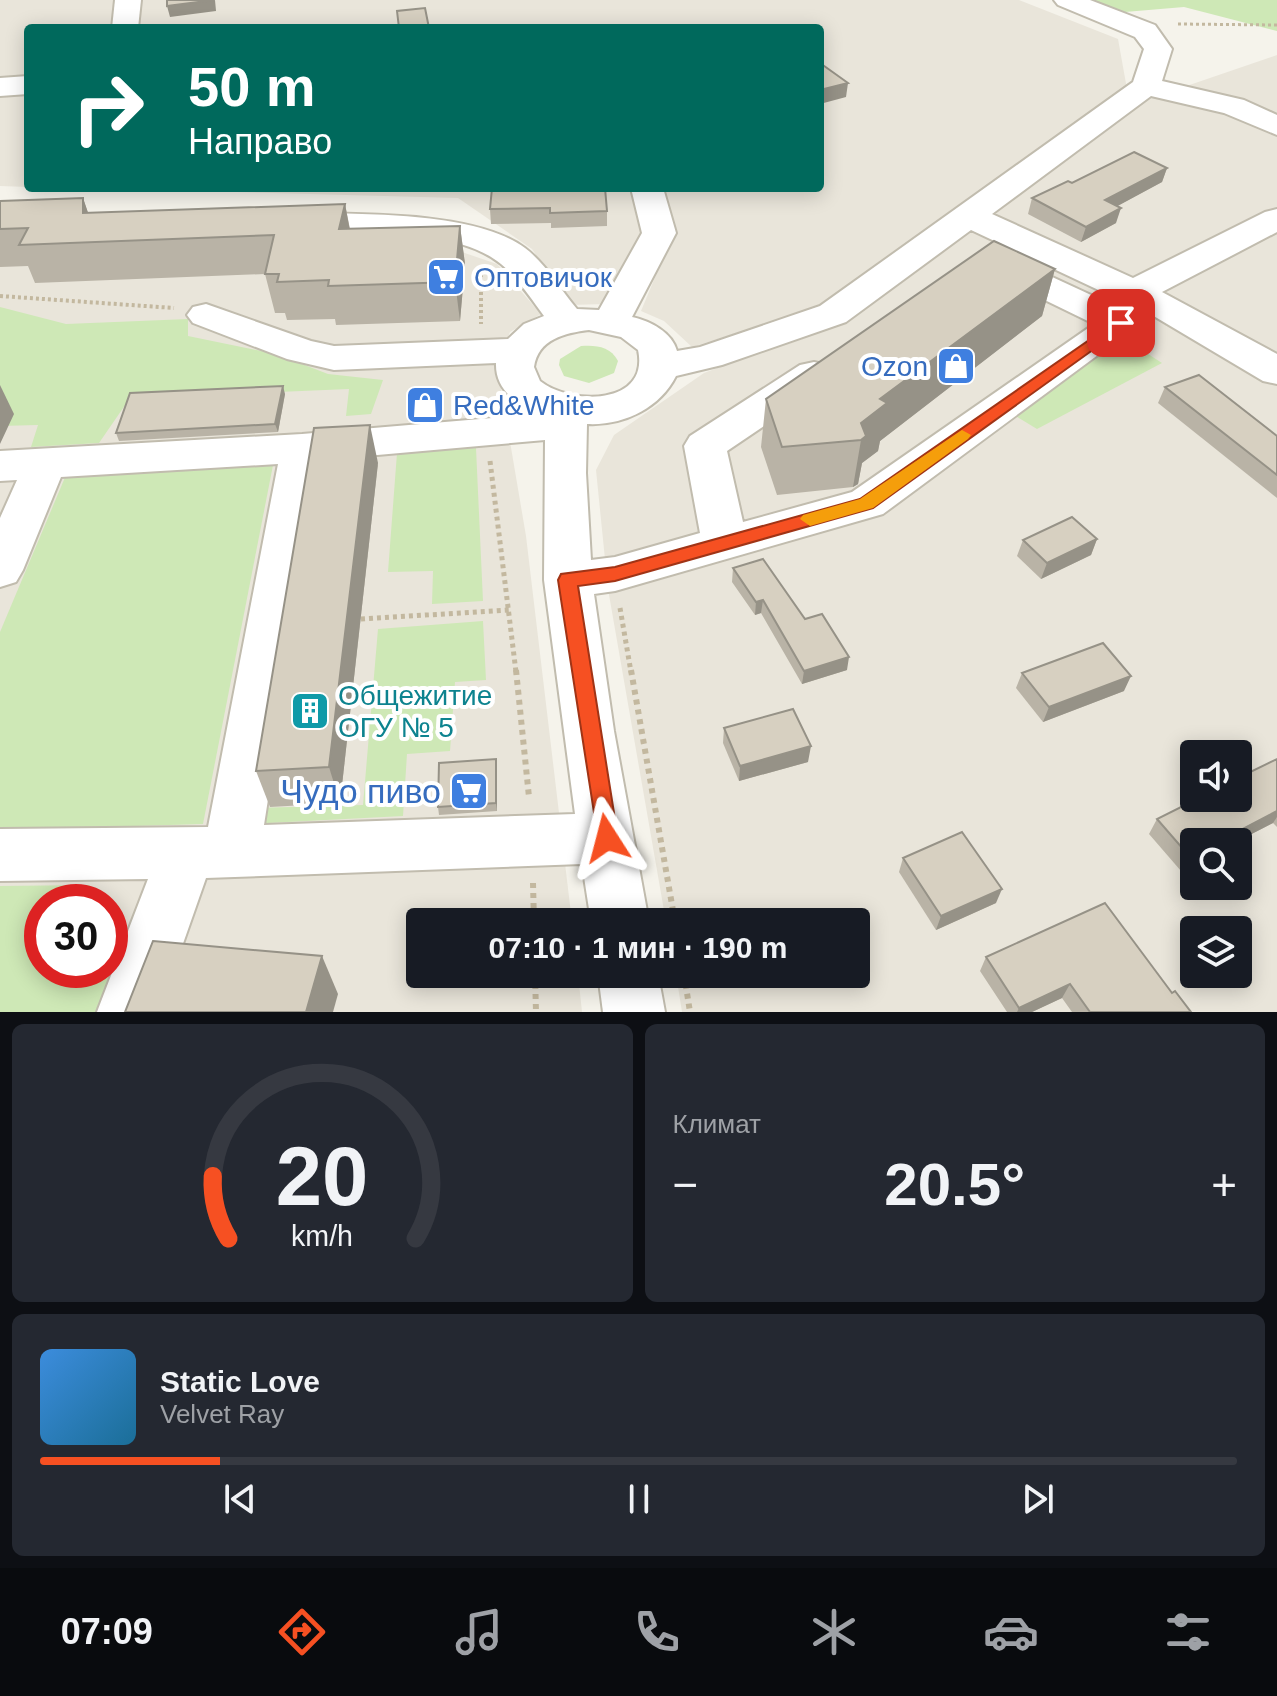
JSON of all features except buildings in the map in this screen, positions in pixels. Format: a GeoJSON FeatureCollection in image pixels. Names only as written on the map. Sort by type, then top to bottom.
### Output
{"type":"FeatureCollection","features":[{"type":"Feature","properties":{"kind":"street"},"geometry":{"type":"LineString","coordinates":[[125,24],[128,0]]}},
{"type":"Feature","properties":{"kind":"street"},"geometry":{"type":"LineString","coordinates":[[663,366],[708,357],[833,314],[1146,86],[1158,49],[1145,31],[1067,0]]}},
{"type":"Feature","properties":{"kind":"street"},"geometry":{"type":"LineString","coordinates":[[0,87],[24,85]]}},
{"type":"Feature","properties":{"kind":"street"},"geometry":{"type":"LineString","coordinates":[[1146,86],[1234,106],[1277,126]]}},
{"type":"Feature","properties":{"kind":"street"},"geometry":{"type":"LineString","coordinates":[[1234,106],[1277,90]]}},
{"type":"Feature","properties":{"kind":"street"},"geometry":{"type":"LineString","coordinates":[[611,321],[659,233],[648,192]]}},
{"type":"Feature","properties":{"kind":"street"},"geometry":{"type":"LineString","coordinates":[[967,215],[1133,305]]}},
{"type":"Feature","properties":{"kind":"street"},"geometry":{"type":"LineString","coordinates":[[591,577],[867,503],[1133,305],[1277,219]]}},
{"type":"Feature","properties":{"kind":"street"},"geometry":{"type":"LineString","coordinates":[[252,221],[410,228],[482,242],[510,254],[567,321]]}},
{"type":"Feature","properties":{"kind":"street"},"geometry":{"type":"LineString","coordinates":[[961,276],[987,259],[1133,305],[1252,354],[1277,372]]}},
{"type":"Feature","properties":{"kind":"street"},"geometry":{"type":"LineString","coordinates":[[206,315],[301,351],[334,358],[521,350]]}},
{"type":"Feature","properties":{"kind":"street"},"geometry":{"type":"LineString","coordinates":[[0,466],[302,448],[487,430],[566,417],[632,402],[648,392],[663,366],[660,351],[650,337],[633,327],[611,321],[567,321],[535,334],[516,359],[515,374],[524,390],[566,417]]}},
{"type":"Feature","properties":{"kind":"street"},"geometry":{"type":"LineString","coordinates":[[725,543],[705,446],[845,353]]}},
{"type":"Feature","properties":{"kind":"street"},"geometry":{"type":"LineString","coordinates":[[566,417],[562,474],[591,577],[607,838],[618,908]]}},
{"type":"Feature","properties":{"kind":"street"},"geometry":{"type":"LineString","coordinates":[[128,1012],[209,853],[302,448]]}},
{"type":"Feature","properties":{"kind":"street"},"geometry":{"type":"LineString","coordinates":[[0,570],[45,465]]}},
{"type":"Feature","properties":{"kind":"street"},"geometry":{"type":"LineString","coordinates":[[0,855],[209,853],[607,838]]}},
{"type":"Feature","properties":{"kind":"street"},"geometry":{"type":"LineString","coordinates":[[630,988],[634,1012]]}},
{"type":"Feature","properties":{"kind":"path"},"geometry":{"type":"LineString","coordinates":[[1145,31],[1175,24],[1277,25]]}},
{"type":"Feature","properties":{"kind":"path"},"geometry":{"type":"LineString","coordinates":[[480,351],[482,242]]}},
{"type":"Feature","properties":{"kind":"path"},"geometry":{"type":"LineString","coordinates":[[0,296],[161,306],[206,315]]}},
{"type":"Feature","properties":{"kind":"path"},"geometry":{"type":"LineString","coordinates":[[487,430],[524,734],[532,843]]}},
{"type":"Feature","properties":{"kind":"path"},"geometry":{"type":"LineString","coordinates":[[591,577],[672,908]]}},
{"type":"Feature","properties":{"kind":"path"},"geometry":{"type":"LineString","coordinates":[[361,619],[509,610]]}},
{"type":"Feature","properties":{"kind":"path"},"geometry":{"type":"LineString","coordinates":[[535,988],[536,1012]]}},
{"type":"Feature","properties":{"kind":"path"},"geometry":{"type":"LineString","coordinates":[[686,988],[690,1012]]}},
{"type":"Feature","properties":{"kind":"shaded area"},"geometry":{"type":"Polygon","coordinates":[[[0,0],[118,0],[115,24],[24,24],[24,78],[0,81],[0,0]]]}},
{"type":"Feature","properties":{"kind":"shaded area"},"geometry":{"type":"Polygon","coordinates":[[[139,0],[1019,0],[1118,39],[1127,89],[824,306],[692,347],[664,321],[641,311],[671,239],[659,192],[824,192],[824,24],[138,24],[139,0]]]}},
{"type":"Feature","properties":{"kind":"shaded area"},"geometry":{"type":"Polygon","coordinates":[[[1277,55],[1277,1012],[682,1012],[678,988],[870,988],[870,908],[664,908],[608,589],[596,470],[614,435],[704,373],[842,321],[1134,104],[1277,55]]]}},
{"type":"Feature","properties":{"kind":"shaded area"},"geometry":{"type":"Polygon","coordinates":[[[24,91],[24,187],[0,186],[0,94],[24,91]]]}},
{"type":"Feature","properties":{"kind":"shaded area"},"geometry":{"type":"Polygon","coordinates":[[[234,192],[635,192],[645,232],[605,304],[570,305],[532,249],[458,198],[234,192]]]}},
{"type":"Feature","properties":{"kind":"shaded area"},"geometry":{"type":"Polygon","coordinates":[[[0,217],[412,235],[497,264],[541,314],[510,332],[497,365],[526,536],[570,908],[406,908],[406,988],[579,988],[582,1012],[0,1012],[0,217]]]}},
{"type":"Feature","properties":{"kind":"green space"},"geometry":{"type":"Polygon","coordinates":[[[1088,0],[1277,0],[1277,31],[1184,7],[1125,12],[1088,0]]]}},
{"type":"Feature","properties":{"kind":"green space"},"geometry":{"type":"Polygon","coordinates":[[[0,307],[66,324],[188,319],[188,336],[276,354],[328,374],[383,380],[371,414],[346,416],[349,389],[130,398],[99,443],[31,447],[38,425],[0,426],[0,307]]]}},
{"type":"Feature","properties":{"kind":"green space"},"geometry":{"type":"Polygon","coordinates":[[[1114,332],[1162,363],[1037,429],[1009,412],[1114,332]]]}},
{"type":"Feature","properties":{"kind":"green space"},"geometry":{"type":"Polygon","coordinates":[[[581,346],[597,346],[611,352],[618,361],[614,373],[589,383],[564,376],[560,359],[581,346]]]}},
{"type":"Feature","properties":{"kind":"green space"},"geometry":{"type":"Polygon","coordinates":[[[476,448],[483,601],[432,604],[433,571],[388,572],[397,453],[476,448]]]}},
{"type":"Feature","properties":{"kind":"green space"},"geometry":{"type":"Polygon","coordinates":[[[274,460],[203,824],[0,830],[0,632],[66,475],[274,460]]]}},
{"type":"Feature","properties":{"kind":"green space"},"geometry":{"type":"Polygon","coordinates":[[[483,621],[486,680],[455,682],[450,751],[407,754],[403,816],[251,824],[253,808],[363,805],[378,629],[483,621]]]}},
{"type":"Feature","properties":{"kind":"green space"},"geometry":{"type":"Polygon","coordinates":[[[0,886],[24,886],[24,988],[106,988],[97,1012],[0,1012],[0,886]]]}},
{"type":"Feature","properties":{"kind":"slow traffic"},"geometry":{"type":"LineString","coordinates":[[810,519],[867,503],[962,435]]}},
{"type":"Feature","properties":{"kind":"place","name":"Оптовичок"},"geometry":{"type":"Point","coordinates":[446,277]}},
{"type":"Feature","properties":{"kind":"place","name":"Ozon"},"geometry":{"type":"Point","coordinates":[956,366]}},
{"type":"Feature","properties":{"kind":"place","name":"Red&White"},"geometry":{"type":"Point","coordinates":[425,405]}},
{"type":"Feature","properties":{"kind":"place","name":"Общежитие ОГУ № 5"},"geometry":{"type":"Point","coordinates":[310,711]}},
{"type":"Feature","properties":{"kind":"place","name":"Чудо пиво"},"geometry":{"type":"Point","coordinates":[469,791]}},
{"type":"Feature","properties":{"kind":"route"},"geometry":{"type":"LineString","coordinates":[[607,838],[567,580],[615,574],[867,503],[1121,323]]}}]}
